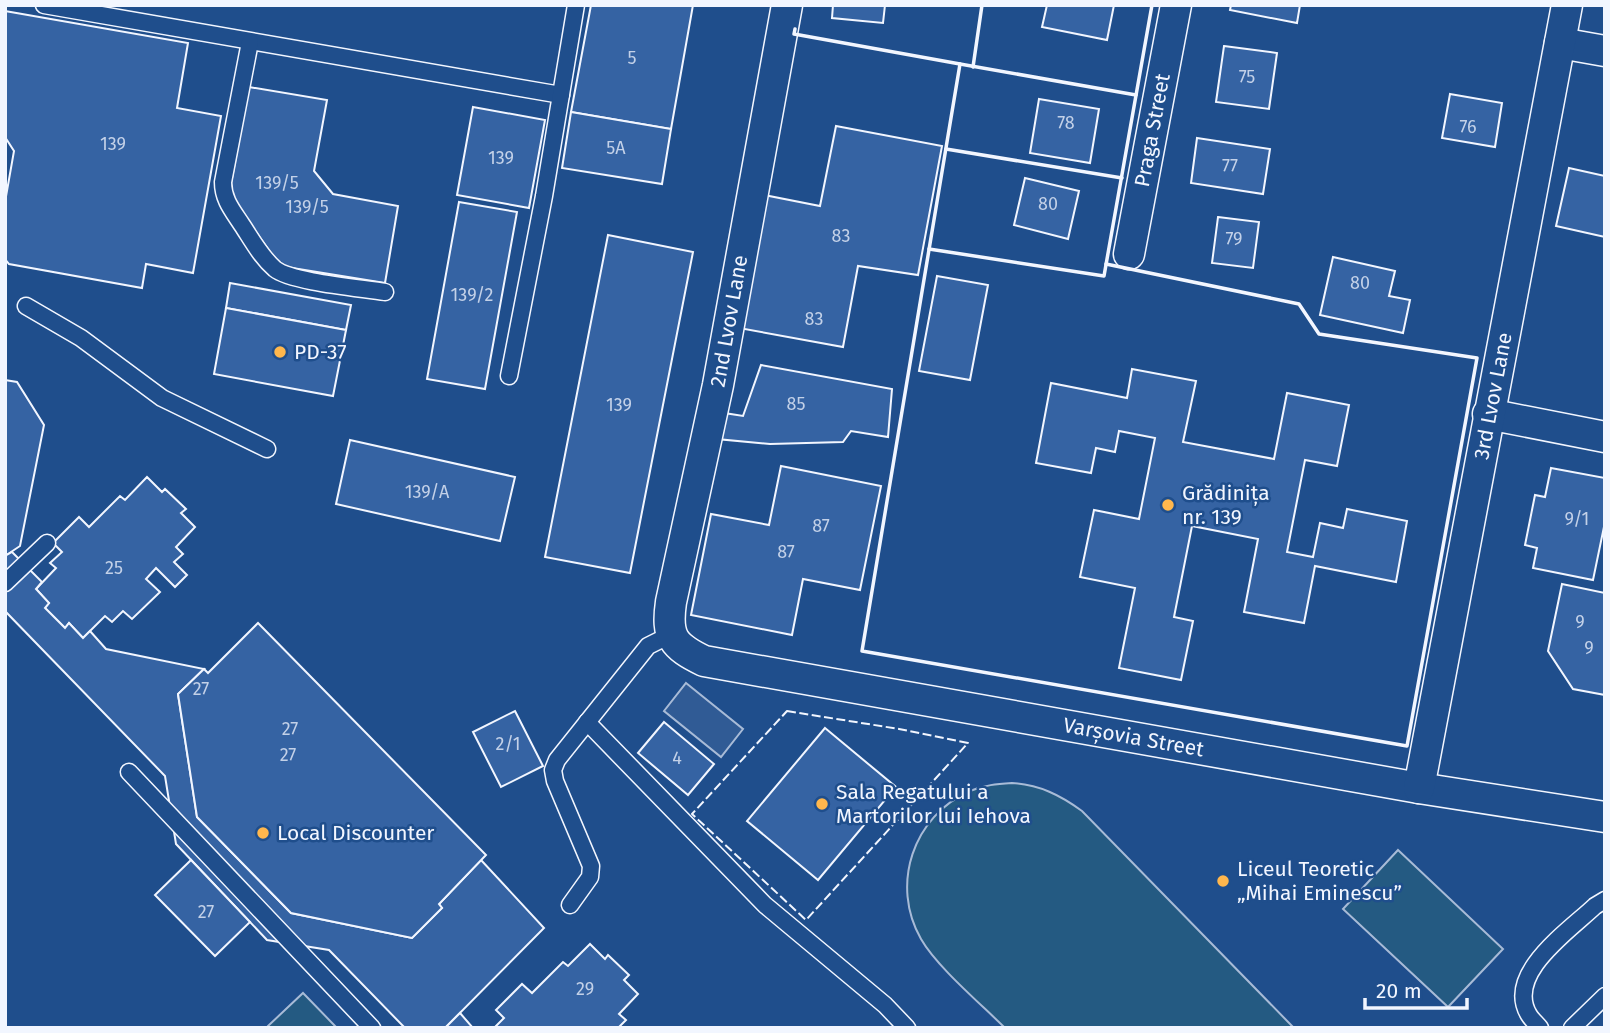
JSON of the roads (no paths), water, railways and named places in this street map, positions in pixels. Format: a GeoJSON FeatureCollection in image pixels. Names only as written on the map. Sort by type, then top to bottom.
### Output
{"type":"FeatureCollection","features":[{"type":"Feature","properties":{"kind":"street","name":"2nd Lvov Lane"},"geometry":{"type":"LineString","coordinates":[[672,635],[668,621],[671,602],[718,385],[787,5]]}},
{"type":"Feature","properties":{"kind":"street","name":"Praga Street"},"geometry":{"type":"LineString","coordinates":[[1129,254],[1176,5]]}},
{"type":"Feature","properties":{"kind":"street","name":"3rd Lvov Lane"},"geometry":{"type":"LineString","coordinates":[[1419,788],[1567,5]]}},
{"type":"Feature","properties":{"kind":"street"},"geometry":{"type":"LineString","coordinates":[[1560,43],[1605,51]]}},
{"type":"Feature","properties":{"kind":"street"},"geometry":{"type":"LineString","coordinates":[[1488,414],[1605,437]]}},
{"type":"Feature","properties":{"kind":"street","name":"Varșovia Street"},"geometry":{"type":"LineString","coordinates":[[672,635],[683,651],[704,661],[1419,788],[1605,817]]}},
{"type":"Feature","properties":{"kind":"lane"},"geometry":{"type":"LineString","coordinates":[[44,5],[561,95]]}},
{"type":"Feature","properties":{"kind":"lane"},"geometry":{"type":"LineString","coordinates":[[509,376],[576,5]]}},
{"type":"Feature","properties":{"kind":"lane"},"geometry":{"type":"LineString","coordinates":[[250,42],[223,182],[223,193],[228,204],[277,271],[296,277],[385,292]]}},
{"type":"Feature","properties":{"kind":"lane"},"geometry":{"type":"LineString","coordinates":[[26,306],[81,338],[162,398],[267,449]]}},
{"type":"Feature","properties":{"kind":"lane"},"geometry":{"type":"LineString","coordinates":[[5,583],[47,543]]}},
{"type":"Feature","properties":{"kind":"lane"},"geometry":{"type":"LineString","coordinates":[[570,905],[590,877],[591,866],[555,781],[557,760],[649,646],[672,635]]}},
{"type":"Feature","properties":{"kind":"lane"},"geometry":{"type":"LineString","coordinates":[[587,722],[765,905],[885,1004],[907,1028]]}},
{"type":"Feature","properties":{"kind":"lane"},"geometry":{"type":"LineString","coordinates":[[129,772],[372,1028]]}},
{"type":"Feature","properties":{"kind":"lane"},"geometry":{"type":"LineString","coordinates":[[1540,1028],[1529,1015],[1524,993],[1534,964],[1595,906],[1605,900]]}},
{"type":"Feature","properties":{"kind":"lane"},"geometry":{"type":"LineString","coordinates":[[1572,1028],[1605,996]]}},
{"type":"Feature","properties":{"kind":"place","name":"PD-37"},"geometry":{"type":"Point","coordinates":[280,352]}},
{"type":"Feature","properties":{"kind":"place","name":"Grădinița nr. 139"},"geometry":{"type":"Point","coordinates":[1168,505]}},
{"type":"Feature","properties":{"kind":"place","name":"Sala Regatului a Martorilor lui Iehova"},"geometry":{"type":"Point","coordinates":[822,804]}},
{"type":"Feature","properties":{"kind":"place","name":"Local Discounter"},"geometry":{"type":"Point","coordinates":[263,833]}},
{"type":"Feature","properties":{"kind":"place","name":"Liceul Teoretic „Mihai Eminescu”"},"geometry":{"type":"Point","coordinates":[1223,881]}}]}
